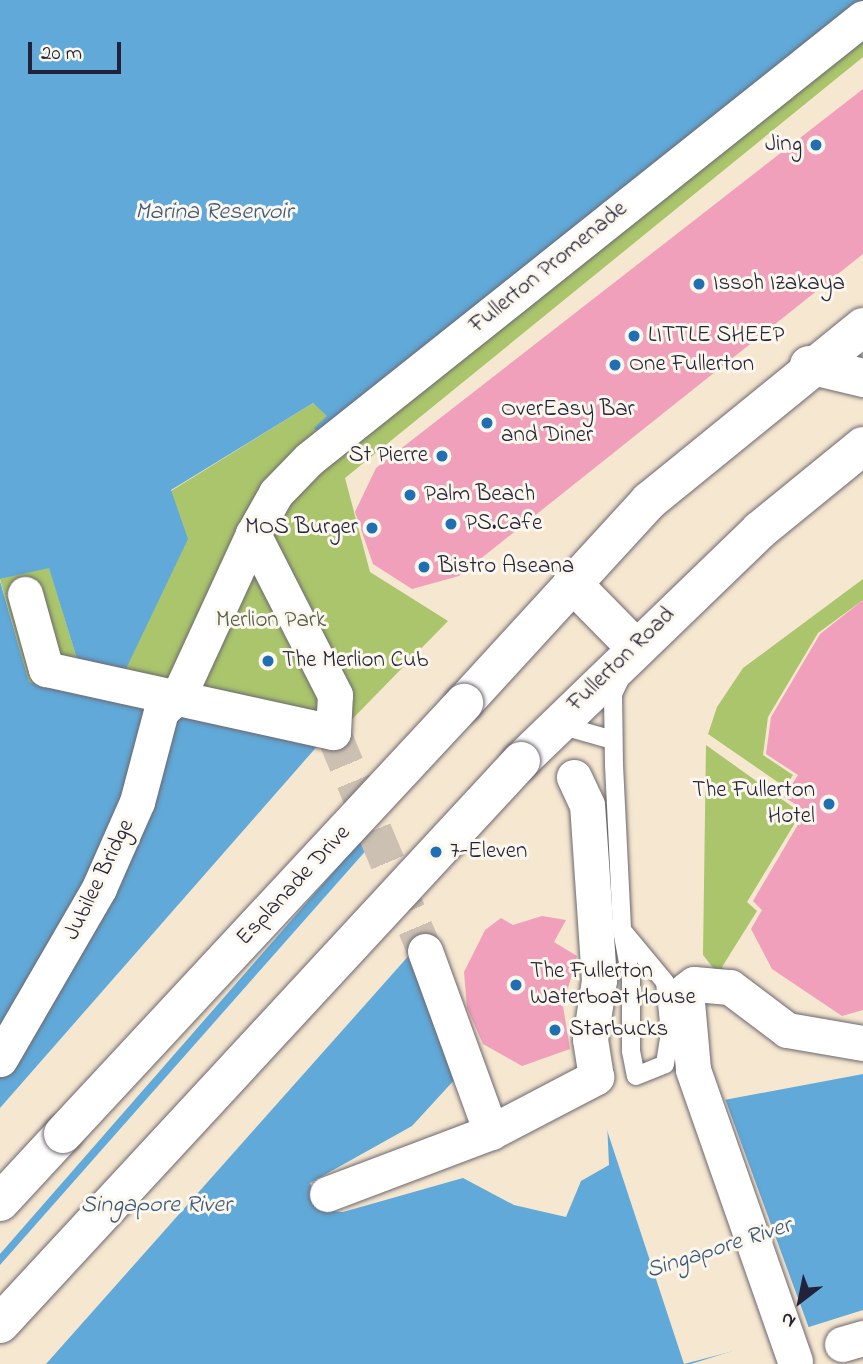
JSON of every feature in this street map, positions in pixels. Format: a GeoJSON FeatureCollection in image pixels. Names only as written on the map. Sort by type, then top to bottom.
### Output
{"type":"FeatureCollection","features":[{"type":"Feature","properties":{"kind":"highway"},"geometry":{"type":"LineString","coordinates":[[635,647],[579,576],[649,501],[809,365],[863,327]]}},
{"type":"Feature","properties":{"kind":"highway"},"geometry":{"type":"LineString","coordinates":[[809,365],[863,378]]}},
{"type":"Feature","properties":{"kind":"highway","name":"Fullerton Road"},"geometry":{"type":"LineString","coordinates":[[555,725],[635,647],[863,446]]}},
{"type":"Feature","properties":{"kind":"highway","name":"Esplanade Drive"},"geometry":{"type":"LineString","coordinates":[[0,1202],[579,576]]}},
{"type":"Feature","properties":{"kind":"highway"},"geometry":{"type":"LineString","coordinates":[[0,1324],[555,725]]}},
{"type":"Feature","properties":{"kind":"street","name":"Fullerton Promenade"},"geometry":{"type":"LineString","coordinates":[[170,703],[276,493],[309,459],[863,18]]}},
{"type":"Feature","properties":{"kind":"street"},"geometry":{"type":"LineString","coordinates":[[25,594],[46,669],[170,703],[333,732],[335,695],[253,534]]}},
{"type":"Feature","properties":{"kind":"street","name":"Jubilee Bridge"},"geometry":{"type":"LineString","coordinates":[[0,1059],[99,888],[137,802],[170,703]]}},
{"type":"Feature","properties":{"kind":"street"},"geometry":{"type":"LineString","coordinates":[[327,1194],[491,1132],[596,1077],[590,1039],[599,980],[587,805],[574,777]]}},
{"type":"Feature","properties":{"kind":"street"},"geometry":{"type":"LineString","coordinates":[[425,951],[491,1132]]}},
{"type":"Feature","properties":{"kind":"street"},"geometry":{"type":"LineString","coordinates":[[795,1362],[693,1069],[685,1014],[686,990],[712,982],[730,987],[787,1030],[863,1042]]}},
{"type":"Feature","properties":{"kind":"lane"},"geometry":{"type":"LineString","coordinates":[[622,930],[666,982],[670,1033],[665,1064],[636,1076],[622,930],[613,740],[613,694],[635,647]]}},
{"type":"Feature","properties":{"kind":"lane","name":"Fullerton Road"},"geometry":{"type":"LineString","coordinates":[[555,725],[613,740]]}},
{"type":"Feature","properties":{"kind":"green space","name":"Merlion Park"},"geometry":{"type":"Polygon","coordinates":[[[863,6],[863,57],[345,478],[370,572],[448,621],[325,747],[29,682],[0,579],[49,567],[77,659],[171,491],[313,403],[328,416],[863,6]]]}},
{"type":"Feature","properties":{"kind":"green space"},"geometry":{"type":"Polygon","coordinates":[[[863,579],[863,600],[818,633],[768,717],[763,755],[793,775],[785,787],[708,734],[717,707],[743,668],[863,579]]]}},
{"type":"Feature","properties":{"kind":"green space"},"geometry":{"type":"Polygon","coordinates":[[[706,745],[801,813],[747,902],[757,911],[722,967],[728,975],[722,979],[703,955],[706,745]]]}},
{"type":"Feature","properties":{"kind":"water","name":"Marina Reservoir"},"geometry":{"type":"Polygon","coordinates":[[[0,0],[863,0],[863,6],[321,435],[314,428],[327,416],[313,403],[171,490],[188,539],[124,673],[77,659],[49,568],[0,579],[0,0]]]}},
{"type":"Feature","properties":{"kind":"water","name":"Singapore River"},"geometry":{"type":"Polygon","coordinates":[[[0,581],[29,682],[325,747],[456,1078],[412,1126],[310,1183],[318,1210],[343,1212],[463,1178],[514,1205],[566,1217],[581,1181],[609,1165],[607,1122],[863,1074],[863,1310],[691,1364],[0,1364],[0,581]]]}},
{"type":"Feature","properties":{"kind":"pier"},"geometry":{"type":"Polygon","coordinates":[[[320,743],[328,746],[365,836],[0,1254],[0,1108],[320,743]]]}},
{"type":"Feature","properties":{"kind":"pier"},"geometry":{"type":"Polygon","coordinates":[[[369,847],[412,952],[46,1364],[0,1364],[0,1265],[369,847]]]}},
{"type":"Feature","properties":{"kind":"pier"},"geometry":{"type":"Polygon","coordinates":[[[724,1096],[810,1331],[684,1364],[604,1121],[724,1096]]]}},
{"type":"Feature","properties":{"kind":"building","name":"One Fullerton"},"geometry":{"type":"Polygon","coordinates":[[[863,89],[863,254],[459,576],[412,589],[373,564],[355,512],[376,468],[863,89]]]}},
{"type":"Feature","properties":{"kind":"building","name":"The Fullerton Hotel"},"geometry":{"type":"Polygon","coordinates":[[[863,600],[863,1010],[842,1016],[772,969],[751,929],[762,910],[753,901],[806,811],[784,797],[798,775],[766,754],[771,717],[820,634],[863,600]]]}},
{"type":"Feature","properties":{"kind":"building","name":"The Fullerton Waterboat House"},"geometry":{"type":"Polygon","coordinates":[[[542,916],[566,920],[554,942],[577,956],[563,1006],[570,1049],[522,1066],[483,1044],[467,1008],[464,972],[485,930],[501,918],[513,925],[542,916]]]}},
{"type":"Feature","properties":{"kind":"tunnel"},"geometry":{"type":"LineString","coordinates":[[333,732],[425,951]]}},
{"type":"Feature","properties":{"kind":"place","name":"Jing"},"geometry":{"type":"Point","coordinates":[816,145]}},
{"type":"Feature","properties":{"kind":"place","name":"Issoh Izakaya"},"geometry":{"type":"Point","coordinates":[699,284]}},
{"type":"Feature","properties":{"kind":"place","name":"LITTLE SHEEP"},"geometry":{"type":"Point","coordinates":[634,336]}},
{"type":"Feature","properties":{"kind":"place","name":"One Fullerton"},"geometry":{"type":"Point","coordinates":[615,365]}},
{"type":"Feature","properties":{"kind":"place","name":"OverEasy Bar and Diner"},"geometry":{"type":"Point","coordinates":[487,423]}},
{"type":"Feature","properties":{"kind":"place","name":"St Pierre"},"geometry":{"type":"Point","coordinates":[442,456]}},
{"type":"Feature","properties":{"kind":"place","name":"Palm Beach"},"geometry":{"type":"Point","coordinates":[410,495]}},
{"type":"Feature","properties":{"kind":"place","name":"PS.Cafe"},"geometry":{"type":"Point","coordinates":[451,524]}},
{"type":"Feature","properties":{"kind":"place","name":"MOS Burger"},"geometry":{"type":"Point","coordinates":[372,528]}},
{"type":"Feature","properties":{"kind":"place","name":"Bistro Aseana"},"geometry":{"type":"Point","coordinates":[424,567]}},
{"type":"Feature","properties":{"kind":"place","name":"The Merlion Cub"},"geometry":{"type":"Point","coordinates":[268,661]}},
{"type":"Feature","properties":{"kind":"place","name":"The Fullerton Hotel"},"geometry":{"type":"Point","coordinates":[829,804]}},
{"type":"Feature","properties":{"kind":"place","name":"7-Eleven"},"geometry":{"type":"Point","coordinates":[436,852]}},
{"type":"Feature","properties":{"kind":"place","name":"The Fullerton Waterboat House"},"geometry":{"type":"Point","coordinates":[516,985]}},
{"type":"Feature","properties":{"kind":"place","name":"Starbucks"},"geometry":{"type":"Point","coordinates":[555,1030]}}]}
